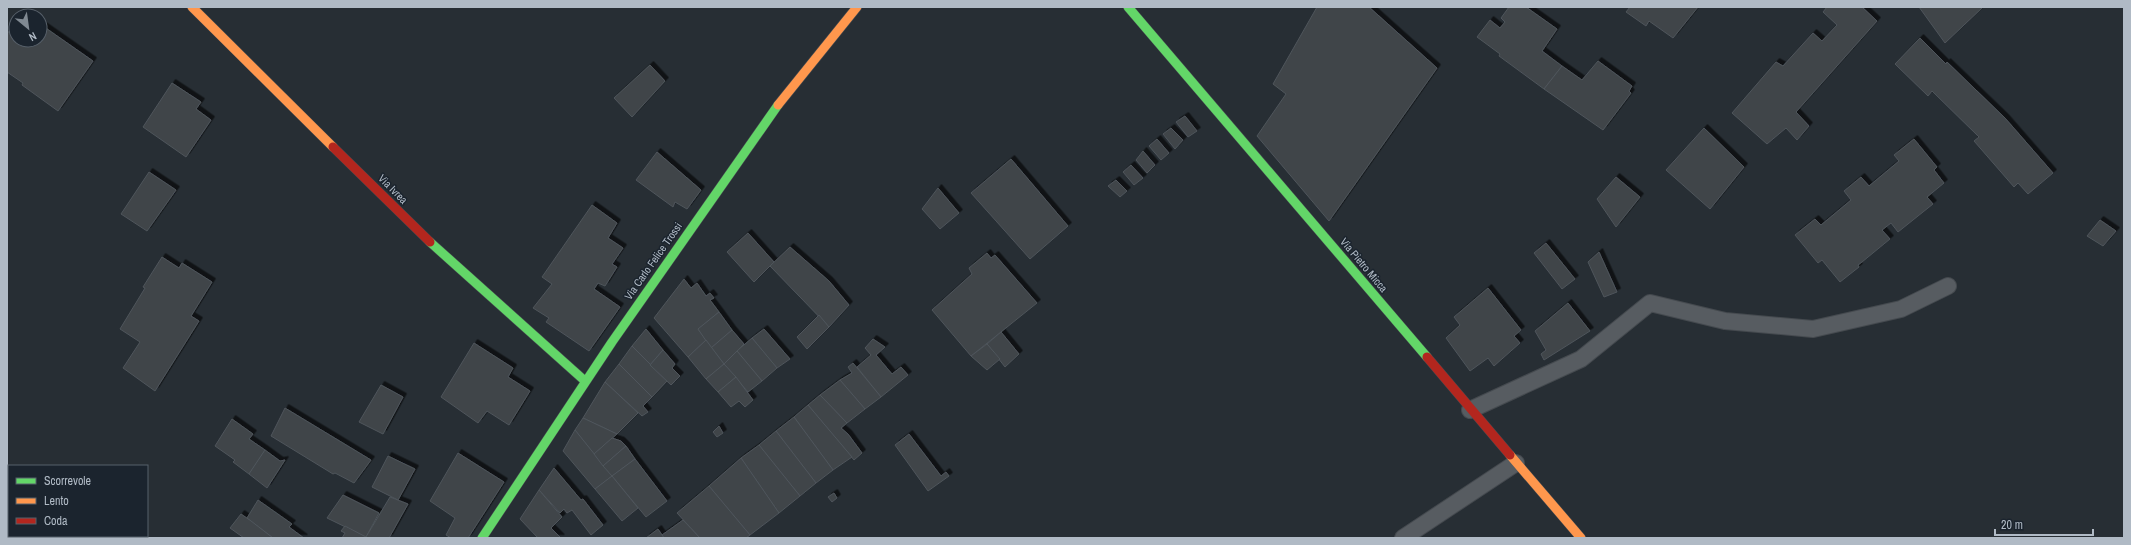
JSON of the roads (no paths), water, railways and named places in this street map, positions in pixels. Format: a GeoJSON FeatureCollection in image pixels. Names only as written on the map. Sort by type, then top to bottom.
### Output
{"type":"FeatureCollection","features":[{"type":"Feature","properties":{"kind":"street","name":"Via Ivrea"},"geometry":{"type":"LineString","coordinates":[[192,7],[420,233],[585,381]]}},
{"type":"Feature","properties":{"kind":"street","name":"Via Carlo Felice Trossi"},"geometry":{"type":"LineString","coordinates":[[482,538],[585,381],[728,175],[820,48],[857,7]]}},
{"type":"Feature","properties":{"kind":"street","name":"Via Pietro Micca"},"geometry":{"type":"LineString","coordinates":[[1128,7],[1470,410],[1581,538]]}},
{"type":"Feature","properties":{"kind":"lane"},"geometry":{"type":"LineString","coordinates":[[1470,410],[1581,359],[1650,303],[1725,321],[1813,328],[1900,309],[1948,286]]}},
{"type":"Feature","properties":{"kind":"lane"},"geometry":{"type":"LineString","coordinates":[[1403,538],[1516,463]]}}]}
